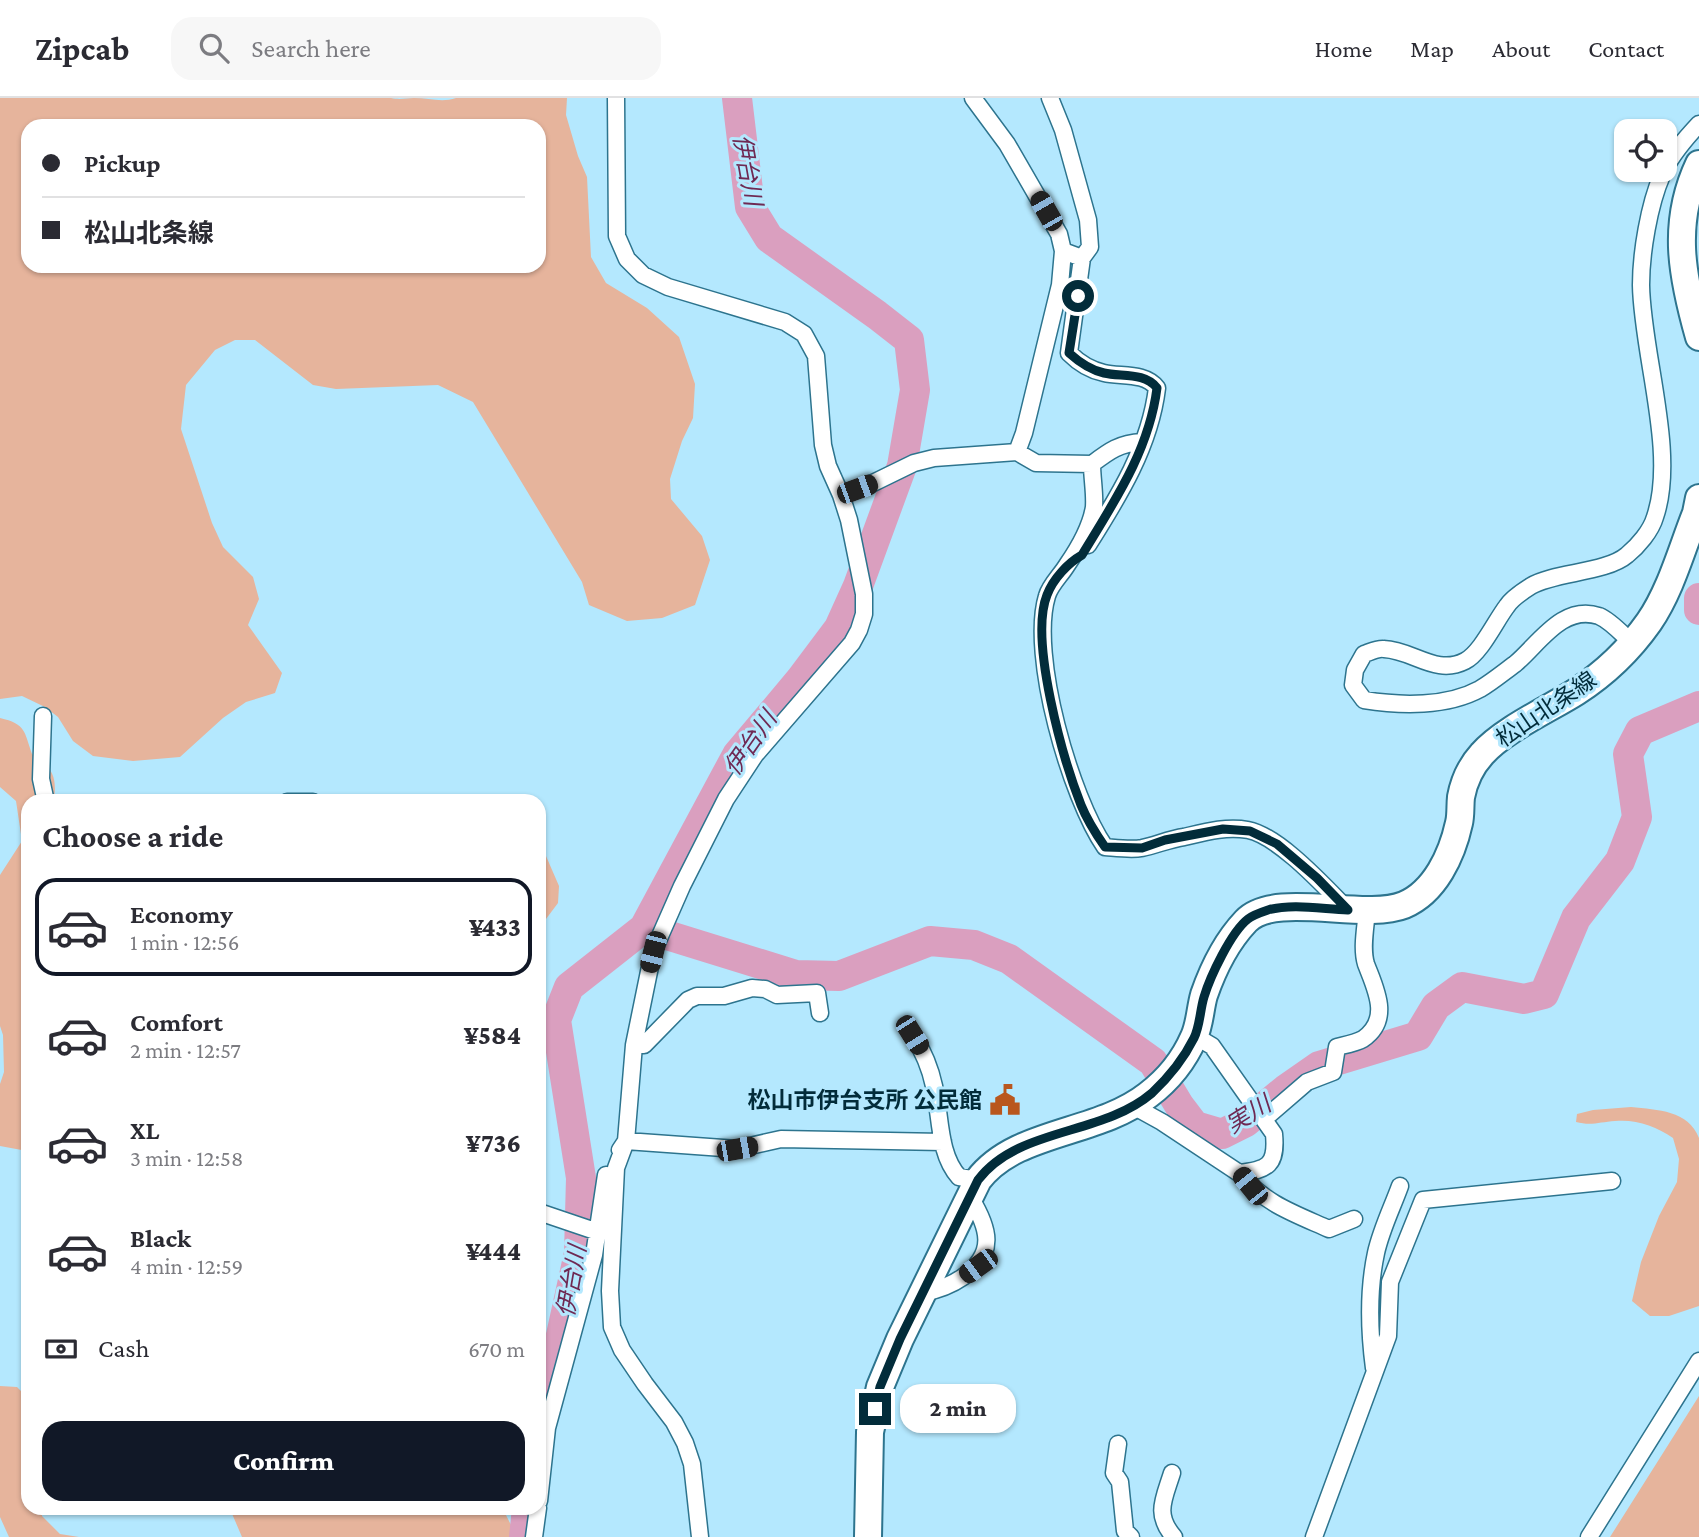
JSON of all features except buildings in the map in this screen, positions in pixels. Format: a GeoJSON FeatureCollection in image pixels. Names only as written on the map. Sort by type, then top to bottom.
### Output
{"type":"FeatureCollection","features":[{"type":"Feature","properties":{"kind":"main road"},"geometry":{"type":"LineString","coordinates":[[1699,164],[1683,217],[1681,262],[1699,337]]}},
{"type":"Feature","properties":{"kind":"main road","name":"松山北条線"},"geometry":{"type":"LineString","coordinates":[[868,1537],[870,1432],[880,1387],[900,1339],[974,1188],[989,1165],[1007,1153],[1111,1117],[1133,1107],[1151,1093],[1177,1068],[1195,1036],[1214,969],[1248,919],[1269,909],[1294,907],[1357,910],[1403,905],[1423,893],[1439,873],[1452,848],[1460,822],[1461,797],[1468,774],[1482,753],[1501,737],[1583,688],[1632,643],[1650,621],[1660,602],[1696,513],[1699,498]]}},
{"type":"Feature","properties":{"kind":"street"},"geometry":{"type":"LineString","coordinates":[[616,98],[617,236],[627,259],[643,275],[668,286],[785,322],[804,334],[816,356],[823,445],[828,466],[841,495],[864,594],[864,614],[859,631],[835,664],[755,755],[726,799],[682,886],[653,952],[634,1045],[626,1141],[616,1168],[610,1291],[612,1327],[622,1350],[674,1422],[685,1443],[692,1464],[700,1537]]}},
{"type":"Feature","properties":{"kind":"street"},"geometry":{"type":"LineString","coordinates":[[974,98],[1007,144],[1059,234],[1063,251],[1060,285],[1017,452]]}},
{"type":"Feature","properties":{"kind":"street"},"geometry":{"type":"LineString","coordinates":[[1050,98],[1063,130],[1088,220],[1090,247],[1082,258],[1082,274],[1069,353],[1080,363],[1102,373],[1146,378],[1157,388],[1153,415],[1132,471],[1082,555],[1069,563]]}},
{"type":"Feature","properties":{"kind":"street"},"geometry":{"type":"LineString","coordinates":[[1632,643],[1601,617],[1585,613],[1568,618],[1550,628],[1516,663],[1481,688],[1458,698],[1388,704],[1364,700],[1353,685],[1355,670],[1364,654],[1381,648],[1402,652],[1430,664],[1448,666],[1467,660],[1509,603],[1534,584],[1626,557],[1646,534],[1655,517],[1662,477],[1661,447],[1644,321],[1641,284],[1643,256],[1662,175],[1682,143],[1699,124]]}},
{"type":"Feature","properties":{"kind":"street"},"geometry":{"type":"LineString","coordinates":[[1063,251],[1082,258]]}},
{"type":"Feature","properties":{"kind":"street"},"geometry":{"type":"LineString","coordinates":[[841,495],[914,463],[934,458],[1017,452],[1036,463],[1092,464],[1116,446],[1142,442]]}},
{"type":"Feature","properties":{"kind":"street"},"geometry":{"type":"LineString","coordinates":[[1092,464],[1094,507],[1085,534],[1047,594],[1042,625],[1044,668],[1063,746],[1081,804],[1092,829],[1105,847],[1142,848],[1165,840],[1223,829],[1250,831],[1277,844],[1357,910],[1366,963],[1376,988],[1380,1015],[1375,1026],[1363,1039],[1337,1048],[1333,1072],[1307,1082],[1260,1113]]}},
{"type":"Feature","properties":{"kind":"street"},"geometry":{"type":"LineString","coordinates":[[43,716],[41,779],[44,794]]}},
{"type":"Feature","properties":{"kind":"street"},"geometry":{"type":"LineString","coordinates":[[634,1045],[644,1045],[688,1000],[697,996],[724,996],[752,988],[765,989],[777,995],[817,993],[820,1013]]}},
{"type":"Feature","properties":{"kind":"street"},"geometry":{"type":"LineString","coordinates":[[912,1035],[924,1054],[934,1085],[950,1168],[974,1188],[986,1236],[985,1253],[978,1266],[940,1290],[923,1293]]}},
{"type":"Feature","properties":{"kind":"street"},"geometry":{"type":"LineString","coordinates":[[1195,1036],[1212,1046],[1274,1134],[1276,1150],[1272,1161],[1265,1168],[1239,1172]]}},
{"type":"Feature","properties":{"kind":"street"},"geometry":{"type":"LineString","coordinates":[[1133,1107],[1162,1122],[1239,1172],[1250,1186],[1268,1201],[1329,1229],[1354,1219]]}},
{"type":"Feature","properties":{"kind":"street"},"geometry":{"type":"LineString","coordinates":[[626,1141],[737,1149],[781,1139],[943,1142]]}},
{"type":"Feature","properties":{"kind":"street"},"geometry":{"type":"LineString","coordinates":[[546,1437],[594,1255],[592,1230],[608,1164],[626,1141]]}},
{"type":"Feature","properties":{"kind":"street"},"geometry":{"type":"LineString","coordinates":[[1314,1537],[1388,1336],[1390,1282],[1423,1200],[1612,1181]]}},
{"type":"Feature","properties":{"kind":"street"},"geometry":{"type":"LineString","coordinates":[[1374,1371],[1370,1339],[1376,1252],[1400,1186]]}},
{"type":"Feature","properties":{"kind":"street"},"geometry":{"type":"LineString","coordinates":[[546,1214],[592,1230]]}},
{"type":"Feature","properties":{"kind":"street"},"geometry":{"type":"LineString","coordinates":[[1589,1537],[1699,1361]]}},
{"type":"Feature","properties":{"kind":"street"},"geometry":{"type":"LineString","coordinates":[[1118,1444],[1114,1473],[1120,1482],[1125,1531],[1130,1537]]}},
{"type":"Feature","properties":{"kind":"street"},"geometry":{"type":"LineString","coordinates":[[1171,1473],[1162,1507],[1163,1524],[1174,1537]]}},
{"type":"Feature","properties":{"kind":"street"},"geometry":{"type":"LineString","coordinates":[[534,1537],[537,1515]]}},
{"type":"Feature","properties":{"kind":"shaded area"},"geometry":{"type":"Polygon","coordinates":[[[0,98],[567,98],[566,115],[587,177],[591,257],[606,283],[647,308],[679,337],[695,384],[693,418],[682,441],[670,479],[671,499],[702,536],[710,560],[695,605],[662,618],[627,621],[589,605],[582,582],[473,402],[438,385],[336,389],[313,385],[255,340],[235,340],[215,350],[186,385],[181,429],[212,523],[223,547],[253,577],[259,599],[248,625],[282,673],[275,693],[246,702],[223,718],[180,757],[133,761],[93,756],[73,741],[58,717],[22,696],[0,699],[0,98]]]}},
{"type":"Feature","properties":{"kind":"shaded area"},"geometry":{"type":"Polygon","coordinates":[[[0,718],[15,723],[23,730],[32,754],[49,768],[55,785],[54,794],[21,794],[21,834],[16,801],[0,787],[0,718]]]}},
{"type":"Feature","properties":{"kind":"shaded area"},"geometry":{"type":"Polygon","coordinates":[[[21,843],[21,1150],[0,1146],[0,1084],[4,1072],[3,1035],[0,1026],[0,875],[21,843]]]}},
{"type":"Feature","properties":{"kind":"shaded area"},"geometry":{"type":"Polygon","coordinates":[[[546,856],[559,886],[558,903],[546,919],[546,856]]]}},
{"type":"Feature","properties":{"kind":"shaded area"},"geometry":{"type":"Polygon","coordinates":[[[1631,1107],[1671,1113],[1680,1117],[1688,1122],[1699,1138],[1699,1306],[1669,1316],[1650,1316],[1632,1301],[1641,1262],[1659,1216],[1677,1182],[1679,1159],[1673,1138],[1638,1122],[1576,1122],[1577,1114],[1631,1107]]]}},
{"type":"Feature","properties":{"kind":"shaded area"},"geometry":{"type":"Polygon","coordinates":[[[0,1386],[17,1387],[21,1391],[21,1515],[42,1515],[60,1534],[79,1537],[9,1537],[0,1517],[0,1386]]]}},
{"type":"Feature","properties":{"kind":"shaded area"},"geometry":{"type":"Polygon","coordinates":[[[1699,1396],[1699,1537],[1610,1537],[1699,1396]]]}},
{"type":"Feature","properties":{"kind":"shaded area"},"geometry":{"type":"Polygon","coordinates":[[[233,1515],[506,1515],[513,1529],[512,1537],[242,1537],[233,1515]]]}},
{"type":"Feature","properties":{"kind":"waterway","name":"伊台川"},"geometry":{"type":"LineString","coordinates":[[546,1404],[579,1253],[581,1178],[556,1020],[569,987],[644,928],[737,755],[800,680],[839,628],[858,586],[902,466],[915,390],[909,340],[769,238],[750,207],[737,98]]}},
{"type":"Feature","properties":{"kind":"waterway","name":"実川"},"geometry":{"type":"LineString","coordinates":[[1699,598],[1699,610]]}},
{"type":"Feature","properties":{"kind":"waterway","name":"実川"},"geometry":{"type":"LineString","coordinates":[[644,928],[796,975],[839,976],[930,941],[974,945],[1009,959],[1153,1062],[1195,1126],[1222,1134],[1246,1122],[1319,1066],[1418,1036],[1436,1006],[1462,987],[1524,999],[1544,994],[1576,918],[1620,861],[1637,817],[1628,754],[1640,731],[1699,706]]}},
{"type":"Feature","properties":{"kind":"waterway","name":"伊台川"},"geometry":{"type":"LineString","coordinates":[[524,1537],[526,1515]]}},
{"type":"Feature","properties":{"kind":"place","name":"松山市伊台支所 公民館"},"geometry":{"type":"Point","coordinates":[1005,1100]}},
{"type":"Feature","properties":{"kind":"route"},"geometry":{"type":"LineString","coordinates":[[875,1409],[880,1387],[900,1339],[978,1180],[989,1165],[1007,1153],[1027,1145],[1111,1117],[1133,1107],[1151,1093],[1177,1068],[1195,1036],[1214,969],[1248,919],[1269,909],[1294,907],[1348,910],[1317,878],[1277,844],[1250,831],[1223,829],[1165,840],[1142,848],[1105,847],[1092,829],[1081,804],[1063,746],[1044,668],[1042,625],[1047,594],[1069,563],[1082,555],[1132,471],[1153,415],[1157,388],[1146,378],[1102,373],[1080,363],[1069,353],[1078,296]]}}]}
